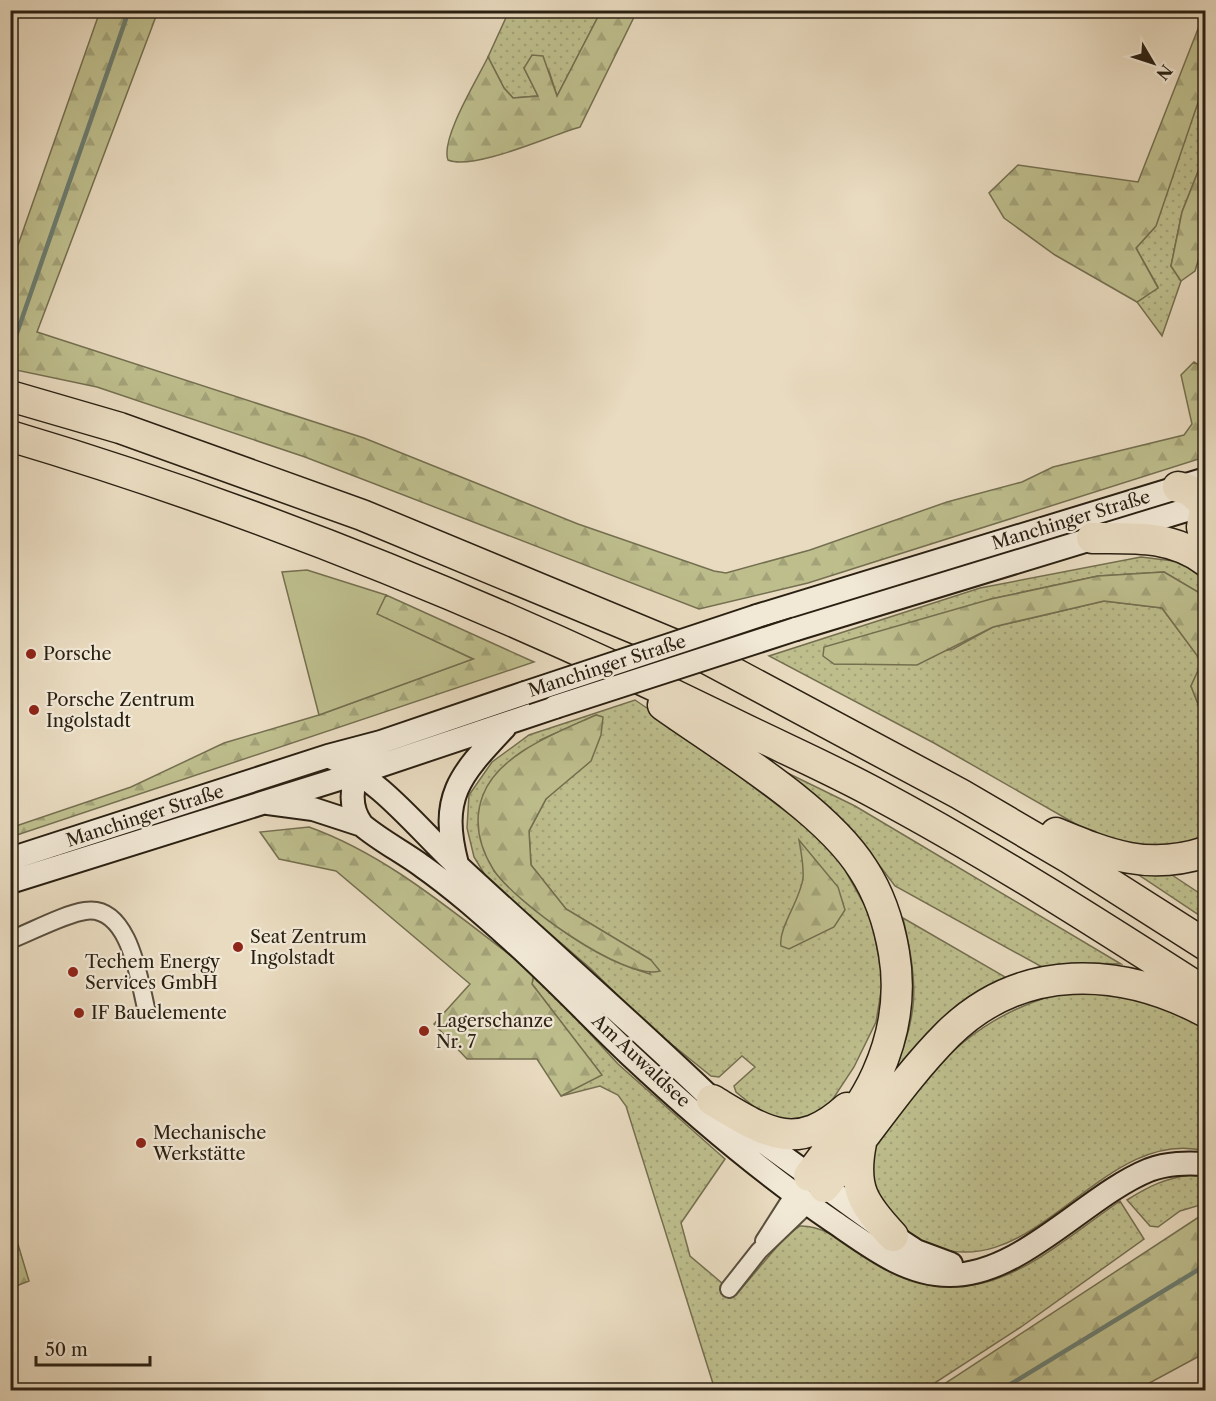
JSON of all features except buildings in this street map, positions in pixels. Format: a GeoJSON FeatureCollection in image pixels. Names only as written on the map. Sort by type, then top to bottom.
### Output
{"type":"FeatureCollection","features":[{"type":"Feature","properties":{"kind":"highway"},"geometry":{"type":"LineString","coordinates":[[10,396],[120,428],[275,482],[362,515],[704,657],[960,794],[1071,859],[1206,945]]}},
{"type":"Feature","properties":{"kind":"highway"},"geometry":{"type":"LineString","coordinates":[[10,436],[200,496],[352,553],[584,651],[875,793],[1022,876],[1206,993]]}},
{"type":"Feature","properties":{"kind":"highway"},"geometry":{"type":"LineString","coordinates":[[1192,482],[1189,490],[1205,504],[1202,527],[1206,544]]}},
{"type":"Feature","properties":{"kind":"highway"},"geometry":{"type":"LineString","coordinates":[[1092,538],[1148,537],[1174,543],[1206,561]]}},
{"type":"Feature","properties":{"kind":"highway"},"geometry":{"type":"LineString","coordinates":[[584,651],[795,799],[825,825],[862,867],[885,911],[896,963],[894,1023],[876,1077],[809,1190]]}},
{"type":"Feature","properties":{"kind":"highway"},"geometry":{"type":"LineString","coordinates":[[960,794],[1120,858],[1147,862],[1164,861],[1206,852]]}},
{"type":"Feature","properties":{"kind":"highway"},"geometry":{"type":"LineString","coordinates":[[809,1190],[861,1143],[910,1078],[949,1033],[969,1016],[1019,989],[1071,978],[1099,978],[1149,987],[1206,1012]]}},
{"type":"Feature","properties":{"kind":"highway"},"geometry":{"type":"LineString","coordinates":[[712,1100],[760,1127],[776,1133],[796,1135],[821,1128],[833,1121],[876,1077]]}},
{"type":"Feature","properties":{"kind":"highway"},"geometry":{"type":"LineString","coordinates":[[861,1143],[857,1172],[861,1193],[865,1204],[893,1236]]}},
{"type":"Feature","properties":{"kind":"main road","name":"Manchinger Straße"},"geometry":{"type":"LineString","coordinates":[[10,859],[328,756],[381,742],[757,616],[1192,482]]}},
{"type":"Feature","properties":{"kind":"main road","name":"Manchinger Straße"},"geometry":{"type":"LineString","coordinates":[[10,882],[358,773],[796,629],[1205,504]]}},
{"type":"Feature","properties":{"kind":"main road"},"geometry":{"type":"LineString","coordinates":[[457,866],[450,835],[450,820],[457,786],[473,761],[508,724]]}},
{"type":"Feature","properties":{"kind":"main road"},"geometry":{"type":"LineString","coordinates":[[362,825],[356,817],[352,796],[358,773],[366,759],[381,742]]}},
{"type":"Feature","properties":{"kind":"main road","name":"Am Auwaldsee"},"geometry":{"type":"LineString","coordinates":[[328,756],[358,773],[383,792],[457,866],[870,1246],[910,1267],[951,1275],[990,1266],[1030,1245],[1130,1179],[1167,1165],[1206,1164]]}},
{"type":"Feature","properties":{"kind":"main road","name":"Am Auwaldsee"},"geometry":{"type":"LineString","coordinates":[[264,802],[313,809],[362,825],[459,894],[540,966],[662,1083],[809,1190],[916,1251],[960,1266],[990,1266]]}},
{"type":"Feature","properties":{"kind":"street"},"geometry":{"type":"LineString","coordinates":[[10,940],[86,911],[101,913],[115,920],[124,934],[146,1008]]}},
{"type":"Feature","properties":{"kind":"street"},"geometry":{"type":"LineString","coordinates":[[729,1289],[809,1190]]}},
{"type":"Feature","properties":{"kind":"green space"},"geometry":{"type":"Polygon","coordinates":[[[100,11],[158,11],[37,332],[364,438],[578,524],[714,571],[726,573],[810,550],[947,502],[1022,482],[1053,467],[1184,435],[1192,424],[1181,375],[1194,362],[1205,369],[1205,457],[808,583],[699,609],[305,457],[97,387],[11,369],[11,265],[100,11]]]}},
{"type":"Feature","properties":{"kind":"green space"},"geometry":{"type":"Polygon","coordinates":[[[509,11],[601,11],[557,96],[549,71],[524,68],[538,96],[513,98],[504,88],[488,57],[509,11]]]}},
{"type":"Feature","properties":{"kind":"green space"},"geometry":{"type":"Polygon","coordinates":[[[601,11],[637,11],[580,127],[494,157],[476,161],[448,160],[449,138],[488,57],[504,88],[513,98],[538,96],[524,68],[532,55],[543,56],[557,96],[601,11]]]}},
{"type":"Feature","properties":{"kind":"green space"},"geometry":{"type":"Polygon","coordinates":[[[1205,11],[1205,82],[1156,226],[1136,248],[1158,288],[1137,302],[1055,255],[1004,218],[989,193],[1018,165],[1138,182],[1205,11]]]}},
{"type":"Feature","properties":{"kind":"green space"},"geometry":{"type":"Polygon","coordinates":[[[1205,82],[1205,154],[1182,212],[1171,266],[1181,281],[1162,336],[1137,302],[1158,287],[1136,248],[1154,228],[1205,82]]]}},
{"type":"Feature","properties":{"kind":"green space"},"geometry":{"type":"Polygon","coordinates":[[[1205,154],[1205,238],[1195,271],[1181,281],[1171,266],[1182,212],[1205,154]]]}},
{"type":"Feature","properties":{"kind":"green space"},"geometry":{"type":"Polygon","coordinates":[[[1141,557],[1182,562],[1205,581],[1205,603],[1198,592],[1164,572],[1098,576],[991,599],[834,664],[874,664],[953,649],[993,627],[1104,601],[1162,608],[1202,662],[1191,686],[1205,722],[1205,842],[1134,850],[1095,835],[934,743],[769,656],[980,588],[1141,557]]]}},
{"type":"Feature","properties":{"kind":"green space"},"geometry":{"type":"Polygon","coordinates":[[[307,570],[386,595],[377,614],[473,659],[319,715],[282,572],[307,570]]]}},
{"type":"Feature","properties":{"kind":"green space"},"geometry":{"type":"Polygon","coordinates":[[[1164,572],[1198,592],[1205,603],[1205,722],[1191,686],[1202,662],[1162,608],[1104,601],[993,627],[917,665],[834,664],[823,656],[824,647],[991,599],[1098,576],[1164,572]]]}},
{"type":"Feature","properties":{"kind":"green space"},"geometry":{"type":"Polygon","coordinates":[[[386,595],[534,662],[11,837],[10,828],[131,787],[224,743],[319,715],[473,659],[376,614],[386,595]]]}},
{"type":"Feature","properties":{"kind":"green space"},"geometry":{"type":"Polygon","coordinates":[[[635,700],[678,729],[811,831],[837,856],[871,917],[883,980],[876,1022],[854,1067],[827,1108],[797,1124],[768,1118],[736,1092],[734,1086],[755,1067],[742,1056],[719,1077],[711,1076],[649,1026],[590,968],[488,880],[474,857],[467,828],[469,795],[492,762],[529,735],[635,700]],[[596,715],[540,740],[494,871],[529,904],[566,933],[606,957],[650,974],[651,960],[566,909],[531,865],[529,831],[546,799],[602,717],[596,715]]]}},
{"type":"Feature","properties":{"kind":"green space"},"geometry":{"type":"Polygon","coordinates":[[[596,715],[603,717],[601,735],[591,761],[546,799],[529,831],[531,865],[566,909],[651,960],[660,971],[643,971],[621,964],[596,952],[545,918],[504,883],[493,869],[481,842],[478,824],[480,805],[491,780],[502,767],[548,737],[596,715]]]}},
{"type":"Feature","properties":{"kind":"green space"},"geometry":{"type":"Polygon","coordinates":[[[761,760],[855,806],[1121,964],[1077,963],[1042,967],[895,886],[864,845],[831,811],[761,760]]]}},
{"type":"Feature","properties":{"kind":"green space"},"geometry":{"type":"Polygon","coordinates":[[[309,827],[370,855],[398,873],[534,973],[532,984],[602,1075],[561,1096],[537,1059],[467,1059],[434,1024],[470,984],[336,871],[279,859],[260,832],[309,827]]]}},
{"type":"Feature","properties":{"kind":"green space"},"geometry":{"type":"Polygon","coordinates":[[[799,840],[838,887],[845,910],[834,927],[789,949],[781,946],[781,939],[803,878],[799,840]]]}},
{"type":"Feature","properties":{"kind":"green space"},"geometry":{"type":"Polygon","coordinates":[[[1166,871],[1205,897],[1205,919],[1136,873],[1166,871]]]}},
{"type":"Feature","properties":{"kind":"green space"},"geometry":{"type":"Polygon","coordinates":[[[903,918],[1007,978],[891,1079],[907,1036],[914,1000],[912,963],[903,918]]]}},
{"type":"Feature","properties":{"kind":"green space"},"geometry":{"type":"Polygon","coordinates":[[[534,973],[618,1064],[725,1159],[681,1223],[690,1256],[736,1295],[786,1236],[800,1226],[829,1233],[873,1261],[911,1278],[945,1286],[975,1284],[1004,1276],[1060,1244],[1120,1201],[1144,1239],[1021,1327],[924,1390],[715,1390],[626,1106],[618,1095],[600,1086],[561,1096],[601,1074],[532,984],[534,973]]]}},
{"type":"Feature","properties":{"kind":"green space"},"geometry":{"type":"Polygon","coordinates":[[[1075,990],[1105,990],[1205,1022],[1205,1151],[1165,1150],[1128,1163],[1023,1235],[987,1250],[948,1251],[906,1232],[886,1217],[877,1208],[872,1197],[871,1163],[874,1149],[923,1082],[943,1060],[989,1024],[1014,1010],[1075,990]]]}},
{"type":"Feature","properties":{"kind":"green space"},"geometry":{"type":"Polygon","coordinates":[[[1191,1175],[1205,1177],[1205,1209],[1200,1205],[1180,1211],[1158,1227],[1150,1226],[1127,1200],[1158,1183],[1191,1175]]]}},
{"type":"Feature","properties":{"kind":"green space"},"geometry":{"type":"Polygon","coordinates":[[[1205,1213],[1205,1353],[1140,1388],[1141,1390],[935,1390],[1205,1213]]]}},
{"type":"Feature","properties":{"kind":"green space"},"geometry":{"type":"Polygon","coordinates":[[[11,1221],[29,1281],[10,1288],[11,1221]]]}},
{"type":"Feature","properties":{"kind":"waterway"},"geometry":{"type":"LineString","coordinates":[[10,353],[129,10]]}},
{"type":"Feature","properties":{"kind":"waterway"},"geometry":{"type":"LineString","coordinates":[[1001,1390],[1206,1265]]}},
{"type":"Feature","properties":{"kind":"place","name":"Porsche"},"geometry":{"type":"Point","coordinates":[31,654]}},
{"type":"Feature","properties":{"kind":"place","name":"Porsche Zentrum Ingolstadt"},"geometry":{"type":"Point","coordinates":[34,710]}},
{"type":"Feature","properties":{"kind":"place","name":"Seat Zentrum Ingolstadt"},"geometry":{"type":"Point","coordinates":[238,947]}},
{"type":"Feature","properties":{"kind":"place","name":"Techem Energy Services GmbH"},"geometry":{"type":"Point","coordinates":[73,972]}},
{"type":"Feature","properties":{"kind":"place","name":"IF Bauelemente"},"geometry":{"type":"Point","coordinates":[79,1013]}},
{"type":"Feature","properties":{"kind":"place","name":"Lagerschanze Nr. 7"},"geometry":{"type":"Point","coordinates":[424,1031]}},
{"type":"Feature","properties":{"kind":"place","name":"Mechanische Werkstätte"},"geometry":{"type":"Point","coordinates":[141,1143]}}]}
